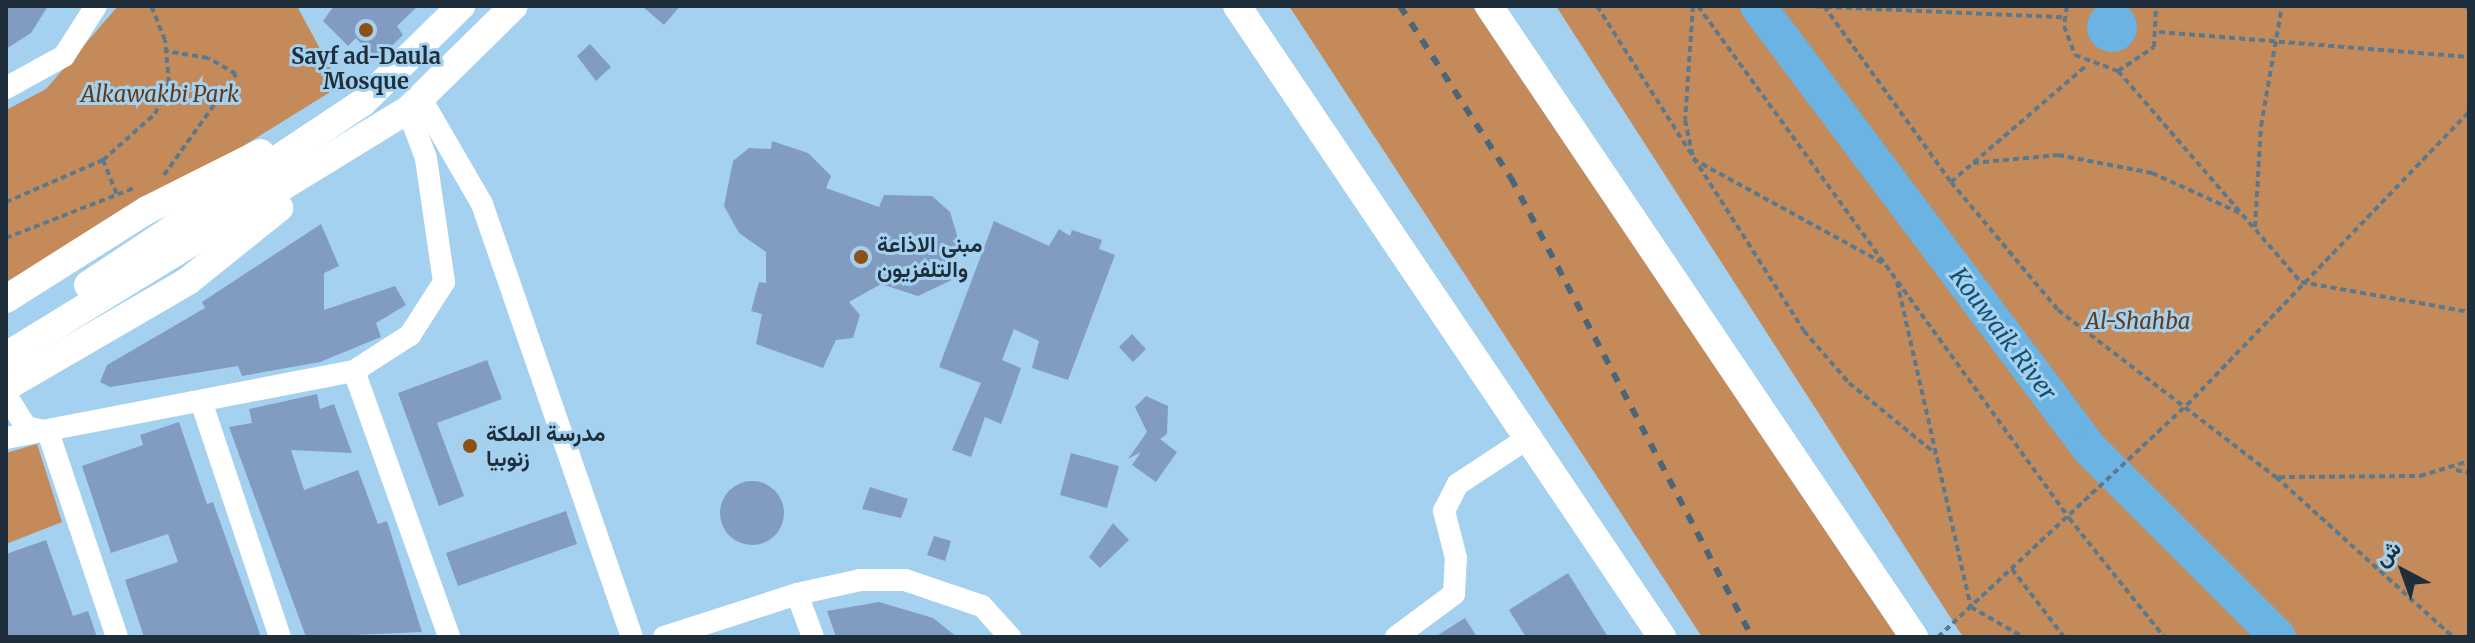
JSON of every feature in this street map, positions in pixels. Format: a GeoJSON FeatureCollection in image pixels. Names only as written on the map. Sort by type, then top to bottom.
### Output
{"type":"FeatureCollection","features":[{"type":"Feature","properties":{"kind":"main road"},"geometry":{"type":"LineString","coordinates":[[6,337],[362,103],[461,6]]}},
{"type":"Feature","properties":{"kind":"main road"},"geometry":{"type":"LineString","coordinates":[[6,387],[188,281],[464,62],[514,6]]}},
{"type":"Feature","properties":{"kind":"main road"},"geometry":{"type":"LineString","coordinates":[[1237,6],[1531,436],[1662,637]]}},
{"type":"Feature","properties":{"kind":"main road"},"geometry":{"type":"LineString","coordinates":[[1489,6],[1914,637]]}},
{"type":"Feature","properties":{"kind":"main road"},"geometry":{"type":"LineString","coordinates":[[1509,6],[1929,637]]}},
{"type":"Feature","properties":{"kind":"main road"},"geometry":{"type":"LineString","coordinates":[[6,299],[147,210],[362,103]]}},
{"type":"Feature","properties":{"kind":"main road"},"geometry":{"type":"LineString","coordinates":[[6,356],[366,139]]}},
{"type":"Feature","properties":{"kind":"street"},"geometry":{"type":"LineString","coordinates":[[6,88],[64,56],[96,6]]}},
{"type":"Feature","properties":{"kind":"street"},"geometry":{"type":"LineString","coordinates":[[6,438],[354,371],[410,335],[444,282],[426,158],[414,103]]}},
{"type":"Feature","properties":{"kind":"street"},"geometry":{"type":"LineString","coordinates":[[414,103],[482,204],[632,637]]}},
{"type":"Feature","properties":{"kind":"street"},"geometry":{"type":"LineString","coordinates":[[354,371],[449,637]]}},
{"type":"Feature","properties":{"kind":"street"},"geometry":{"type":"LineString","coordinates":[[6,395],[26,427],[48,432]]}},
{"type":"Feature","properties":{"kind":"street"},"geometry":{"type":"LineString","coordinates":[[201,401],[280,637]]}},
{"type":"Feature","properties":{"kind":"street"},"geometry":{"type":"LineString","coordinates":[[48,432],[117,637]]}},
{"type":"Feature","properties":{"kind":"street"},"geometry":{"type":"LineString","coordinates":[[1396,637],[1454,594],[1456,558],[1444,511],[1458,484],[1531,436]]}},
{"type":"Feature","properties":{"kind":"street"},"geometry":{"type":"LineString","coordinates":[[664,637],[797,594],[860,580],[945,587],[982,606],[1010,637]]}},
{"type":"Feature","properties":{"kind":"street"},"geometry":{"type":"LineString","coordinates":[[797,594],[813,637]]}},
{"type":"Feature","properties":{"kind":"path"},"geometry":{"type":"LineString","coordinates":[[6,202],[103,160],[155,114],[169,83],[166,51],[151,6]]}},
{"type":"Feature","properties":{"kind":"path"},"geometry":{"type":"LineString","coordinates":[[1597,6],[1804,331],[1849,383],[1936,454]]}},
{"type":"Feature","properties":{"kind":"path"},"geometry":{"type":"LineString","coordinates":[[1696,6],[1685,120],[1693,159],[1885,264]]}},
{"type":"Feature","properties":{"kind":"path"},"geometry":{"type":"LineString","coordinates":[[1696,6],[2069,518],[2164,637]]}},
{"type":"Feature","properties":{"kind":"path"},"geometry":{"type":"LineString","coordinates":[[1806,6],[2063,17]]}},
{"type":"Feature","properties":{"kind":"path"},"geometry":{"type":"LineString","coordinates":[[1824,6],[1951,182],[2058,310],[2187,405],[2276,477],[2453,637]]}},
{"type":"Feature","properties":{"kind":"path"},"geometry":{"type":"LineString","coordinates":[[2067,6],[2063,17],[2067,42],[2087,65],[2118,71],[2145,59],[2159,32],[2156,6]]}},
{"type":"Feature","properties":{"kind":"path"},"geometry":{"type":"LineString","coordinates":[[2255,229],[2275,41],[2282,6]]}},
{"type":"Feature","properties":{"kind":"path"},"geometry":{"type":"LineString","coordinates":[[2159,32],[2469,57]]}},
{"type":"Feature","properties":{"kind":"path"},"geometry":{"type":"LineString","coordinates":[[151,181],[163,177],[236,74],[208,58],[166,51]]}},
{"type":"Feature","properties":{"kind":"path"},"geometry":{"type":"LineString","coordinates":[[1951,182],[2087,65]]}},
{"type":"Feature","properties":{"kind":"path"},"geometry":{"type":"LineString","coordinates":[[2118,71],[2301,282],[2469,312]]}},
{"type":"Feature","properties":{"kind":"path"},"geometry":{"type":"LineString","coordinates":[[1938,637],[2187,405],[2301,282],[2469,112]]}},
{"type":"Feature","properties":{"kind":"path"},"geometry":{"type":"LineString","coordinates":[[1973,163],[2058,155],[2152,173],[2242,214]]}},
{"type":"Feature","properties":{"kind":"path"},"geometry":{"type":"LineString","coordinates":[[103,160],[117,195]]}},
{"type":"Feature","properties":{"kind":"path"},"geometry":{"type":"LineString","coordinates":[[6,238],[140,186]]}},
{"type":"Feature","properties":{"kind":"path"},"geometry":{"type":"LineString","coordinates":[[1896,280],[1971,607],[2023,637]]}},
{"type":"Feature","properties":{"kind":"path"},"geometry":{"type":"LineString","coordinates":[[2456,470],[2469,461]]}},
{"type":"Feature","properties":{"kind":"path"},"geometry":{"type":"LineString","coordinates":[[2276,477],[2456,470],[2469,473]]}},
{"type":"Feature","properties":{"kind":"path"},"geometry":{"type":"LineString","coordinates":[[2012,569],[2064,637]]}},
{"type":"Feature","properties":{"kind":"green space","name":"Alkawakbi Park"},"geometry":{"type":"Polygon","coordinates":[[[118,6],[297,6],[340,86],[6,293],[6,110],[46,89],[118,6]]]}},
{"type":"Feature","properties":{"kind":"green space"},"geometry":{"type":"Polygon","coordinates":[[[1289,6],[1472,6],[1897,637],[1702,637],[1289,6]]]}},
{"type":"Feature","properties":{"kind":"green space","name":"Al-Shahba"},"geometry":{"type":"Polygon","coordinates":[[[1556,6],[2469,6],[2469,637],[1963,637],[1556,6]]]}},
{"type":"Feature","properties":{"kind":"green space"},"geometry":{"type":"Polygon","coordinates":[[[37,444],[62,522],[6,544],[6,453],[37,444]]]}},
{"type":"Feature","properties":{"kind":"water"},"geometry":{"type":"Polygon","coordinates":[[[2112,2],[2129,10],[2137,27],[2129,44],[2112,52],[2095,44],[2087,27],[2095,10],[2112,2]]]}},
{"type":"Feature","properties":{"kind":"building"},"geometry":{"type":"Polygon","coordinates":[[[6,6],[48,6],[31,33],[6,49],[6,6]]]}},
{"type":"Feature","properties":{"kind":"building","name":"Sayf ad-Daula Mosque"},"geometry":{"type":"Polygon","coordinates":[[[334,6],[418,6],[397,26],[403,35],[376,61],[356,38],[348,46],[323,21],[334,6]]]}},
{"type":"Feature","properties":{"kind":"building"},"geometry":{"type":"Polygon","coordinates":[[[642,6],[680,6],[664,25],[642,6]]]}},
{"type":"Feature","properties":{"kind":"building"},"geometry":{"type":"Polygon","coordinates":[[[590,44],[611,67],[596,81],[577,56],[590,44]]]}},
{"type":"Feature","properties":{"kind":"building","name":"مبنى الاذاعة والتلفزيون"},"geometry":{"type":"Polygon","coordinates":[[[772,141],[808,153],[831,176],[826,188],[879,207],[884,195],[932,196],[950,212],[957,235],[956,278],[918,296],[881,284],[849,302],[860,315],[853,338],[836,340],[823,368],[756,344],[762,314],[751,311],[759,282],[766,283],[766,252],[739,233],[724,206],[733,161],[749,148],[771,149],[772,141]]]}},
{"type":"Feature","properties":{"kind":"building"},"geometry":{"type":"Polygon","coordinates":[[[994,221],[1049,246],[1059,229],[1070,236],[1072,230],[1102,240],[1099,249],[1115,255],[1068,380],[1032,368],[1039,341],[1014,329],[1002,360],[1021,368],[1001,424],[985,417],[971,457],[952,450],[981,383],[939,367],[994,221]]]}},
{"type":"Feature","properties":{"kind":"building"},"geometry":{"type":"Polygon","coordinates":[[[321,224],[339,266],[324,273],[324,310],[395,286],[406,305],[376,323],[381,337],[320,362],[242,376],[238,366],[110,387],[100,382],[107,365],[205,308],[202,302],[321,224]]]}},
{"type":"Feature","properties":{"kind":"building"},"geometry":{"type":"Polygon","coordinates":[[[1132,334],[1146,349],[1133,362],[1119,347],[1132,334]]]}},
{"type":"Feature","properties":{"kind":"building"},"geometry":{"type":"Polygon","coordinates":[[[487,360],[502,399],[437,423],[464,496],[439,506],[398,393],[487,360]]]}},
{"type":"Feature","properties":{"kind":"building"},"geometry":{"type":"Polygon","coordinates":[[[317,394],[320,409],[334,404],[352,453],[291,450],[304,490],[358,470],[378,524],[387,521],[422,632],[306,637],[229,427],[252,423],[249,409],[317,394]]]}},
{"type":"Feature","properties":{"kind":"building"},"geometry":{"type":"Polygon","coordinates":[[[1146,396],[1168,406],[1167,434],[1160,439],[1177,452],[1156,482],[1132,465],[1141,452],[1128,459],[1147,432],[1135,407],[1146,396]]]}},
{"type":"Feature","properties":{"kind":"building"},"geometry":{"type":"Polygon","coordinates":[[[179,422],[207,504],[213,502],[261,637],[144,637],[125,580],[178,562],[168,534],[111,553],[82,466],[143,445],[140,435],[179,422]]]}},
{"type":"Feature","properties":{"kind":"building"},"geometry":{"type":"Polygon","coordinates":[[[1071,453],[1119,466],[1107,508],[1060,495],[1071,453]]]}},
{"type":"Feature","properties":{"kind":"building"},"geometry":{"type":"Polygon","coordinates":[[[752,481],[775,490],[784,513],[775,536],[752,545],[729,536],[720,513],[729,490],[752,481]]]}},
{"type":"Feature","properties":{"kind":"building"},"geometry":{"type":"Polygon","coordinates":[[[870,487],[908,499],[901,518],[862,509],[870,487]]]}},
{"type":"Feature","properties":{"kind":"building"},"geometry":{"type":"Polygon","coordinates":[[[566,511],[577,544],[458,586],[446,553],[566,511]]]}},
{"type":"Feature","properties":{"kind":"building"},"geometry":{"type":"Polygon","coordinates":[[[1113,523],[1129,540],[1100,568],[1089,557],[1113,523]]]}},
{"type":"Feature","properties":{"kind":"building"},"geometry":{"type":"Polygon","coordinates":[[[934,536],[951,541],[945,561],[927,555],[934,536]]]}},
{"type":"Feature","properties":{"kind":"building"},"geometry":{"type":"Polygon","coordinates":[[[46,540],[73,616],[88,611],[97,637],[6,637],[6,554],[46,540]]]}},
{"type":"Feature","properties":{"kind":"building"},"geometry":{"type":"Polygon","coordinates":[[[1568,573],[1608,637],[1526,637],[1509,610],[1568,573]]]}},
{"type":"Feature","properties":{"kind":"building"},"geometry":{"type":"Polygon","coordinates":[[[879,602],[933,618],[957,637],[836,637],[827,611],[879,602]]]}},
{"type":"Feature","properties":{"kind":"building"},"geometry":{"type":"Polygon","coordinates":[[[1465,618],[1477,637],[1435,637],[1465,618]]]}},
{"type":"Feature","properties":{"kind":"waterway","name":"Kouwaik River"},"geometry":{"type":"LineString","coordinates":[[1758,6],[2089,448],[2278,637]]}},
{"type":"Feature","properties":{"kind":"railway"},"geometry":{"type":"LineString","coordinates":[[1400,6],[1511,178],[1752,637]]}},
{"type":"Feature","properties":{"kind":"place","name":"Sayf ad-Daula Mosque"},"geometry":{"type":"Point","coordinates":[366,30]}},
{"type":"Feature","properties":{"kind":"place","name":"مبنى الاذاعة والتلفزيون"},"geometry":{"type":"Point","coordinates":[861,257]}},
{"type":"Feature","properties":{"kind":"place","name":"مدرسة الملكة زنوبيا"},"geometry":{"type":"Point","coordinates":[470,446]}}]}
